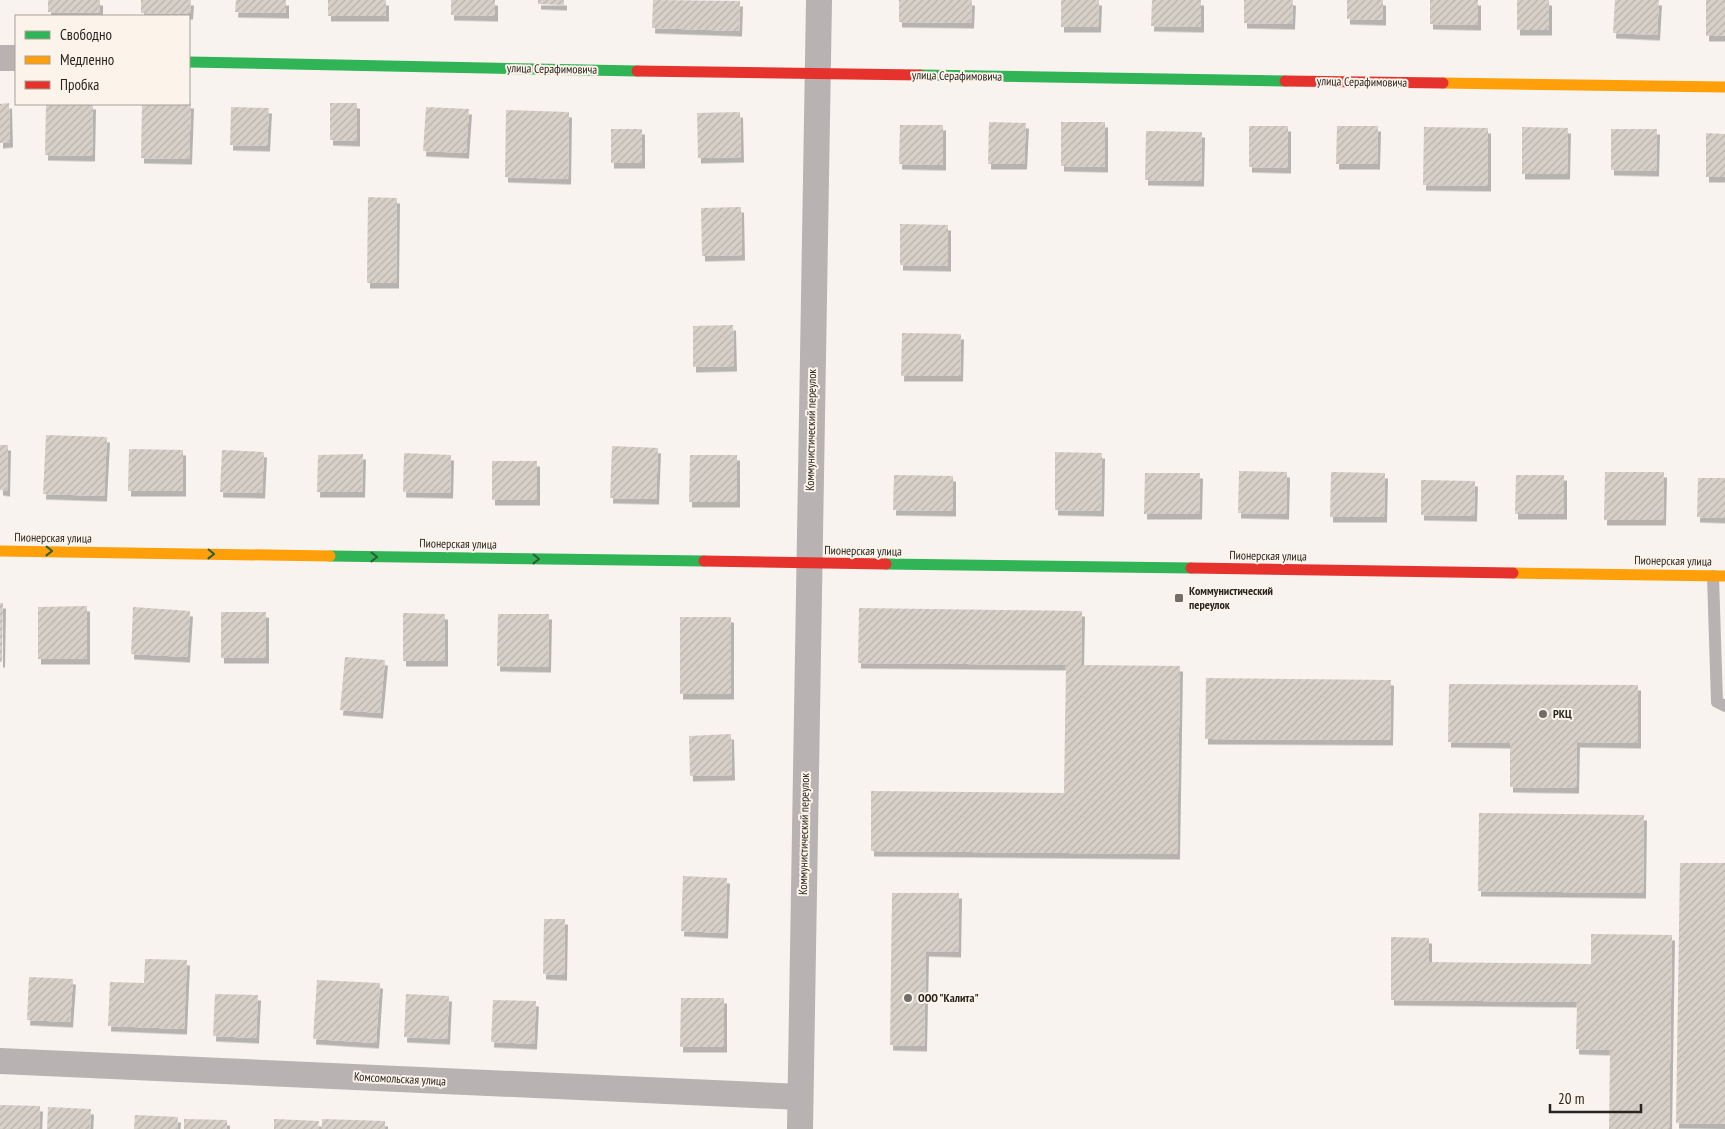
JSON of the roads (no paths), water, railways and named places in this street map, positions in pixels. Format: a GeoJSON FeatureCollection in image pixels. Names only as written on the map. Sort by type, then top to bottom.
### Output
{"type":"FeatureCollection","features":[{"type":"Feature","properties":{"kind":"street","name":"Коммунистический переулок"},"geometry":{"type":"LineString","coordinates":[[800,1129],[808,564],[819,0]]}},
{"type":"Feature","properties":{"kind":"street"},"geometry":{"type":"LineString","coordinates":[[0,58],[15,58]]}},
{"type":"Feature","properties":{"kind":"street","name":"улица Серафимовича"},"geometry":{"type":"LineString","coordinates":[[190,62],[818,74],[1725,87]]}},
{"type":"Feature","properties":{"kind":"street","name":"Пионерская улица"},"geometry":{"type":"LineString","coordinates":[[0,551],[1719,576]]}},
{"type":"Feature","properties":{"kind":"street","name":"Комсомольская улица"},"geometry":{"type":"LineString","coordinates":[[0,1061],[800,1098]]}},
{"type":"Feature","properties":{"kind":"lane"},"geometry":{"type":"LineString","coordinates":[[1719,576],[1716,702],[1725,706]]}},
{"type":"Feature","properties":{"kind":"place","name":"Коммунистический переулок"},"geometry":{"type":"Point","coordinates":[1179,598]}},
{"type":"Feature","properties":{"kind":"place","name":"РКЦ"},"geometry":{"type":"Point","coordinates":[1543,714]}},
{"type":"Feature","properties":{"kind":"place","name":"ООО \"Калита\""},"geometry":{"type":"Point","coordinates":[908,998]}}]}
